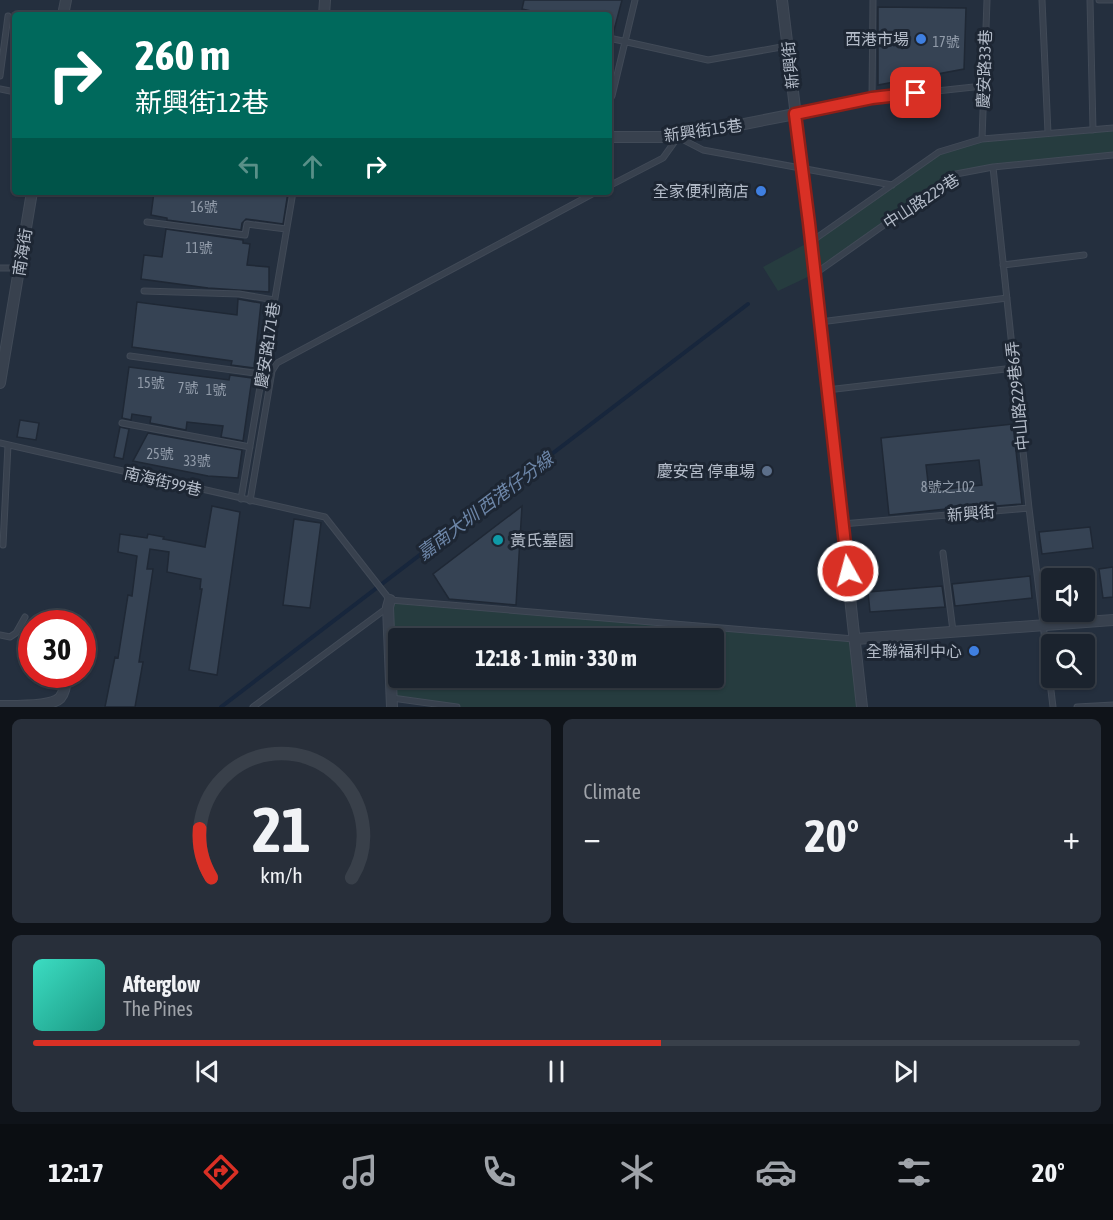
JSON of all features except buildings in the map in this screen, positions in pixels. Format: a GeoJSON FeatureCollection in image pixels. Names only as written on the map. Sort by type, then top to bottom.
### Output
{"type":"FeatureCollection","features":[{"type":"Feature","properties":{"kind":"street","name":"新興街"},"geometry":{"type":"LineString","coordinates":[[782,0],[803,168],[862,707]]}},
{"type":"Feature","properties":{"kind":"street","name":"新興街15巷"},"geometry":{"type":"LineString","coordinates":[[612,137],[678,137],[795,114]]}},
{"type":"Feature","properties":{"kind":"street","name":"南海街"},"geometry":{"type":"LineString","coordinates":[[0,382],[31,195]]}},
{"type":"Feature","properties":{"kind":"street"},"geometry":{"type":"LineString","coordinates":[[389,604],[392,702]]}},
{"type":"Feature","properties":{"kind":"street"},"geometry":{"type":"LineString","coordinates":[[856,639],[1113,620]]}},
{"type":"Feature","properties":{"kind":"street"},"geometry":{"type":"LineString","coordinates":[[0,706],[49,704],[60,698],[65,688]]}},
{"type":"Feature","properties":{"kind":"lane"},"geometry":{"type":"LineString","coordinates":[[612,96],[635,0]]}},
{"type":"Feature","properties":{"kind":"lane"},"geometry":{"type":"LineString","coordinates":[[872,98],[873,0]]}},
{"type":"Feature","properties":{"kind":"lane","name":"慶安路33巷"},"geometry":{"type":"LineString","coordinates":[[982,138],[987,0]]}},
{"type":"Feature","properties":{"kind":"lane"},"geometry":{"type":"LineString","coordinates":[[1042,0],[1048,133]]}},
{"type":"Feature","properties":{"kind":"lane"},"geometry":{"type":"LineString","coordinates":[[1090,0],[1093,130]]}},
{"type":"Feature","properties":{"kind":"lane"},"geometry":{"type":"LineString","coordinates":[[1099,0],[1113,0]]}},
{"type":"Feature","properties":{"kind":"lane"},"geometry":{"type":"LineString","coordinates":[[0,76],[8,16]]}},
{"type":"Feature","properties":{"kind":"lane"},"geometry":{"type":"LineString","coordinates":[[612,39],[708,60],[788,46]]}},
{"type":"Feature","properties":{"kind":"lane"},"geometry":{"type":"LineString","coordinates":[[795,114],[872,98],[983,86]]}},
{"type":"Feature","properties":{"kind":"lane"},"geometry":{"type":"LineString","coordinates":[[811,242],[939,152],[982,138],[1113,128]]}},
{"type":"Feature","properties":{"kind":"lane"},"geometry":{"type":"LineString","coordinates":[[612,184],[663,158],[678,137],[703,150],[893,185]]}},
{"type":"Feature","properties":{"kind":"lane","name":"中山路229巷"},"geometry":{"type":"LineString","coordinates":[[814,274],[956,174],[993,167],[1113,155]]}},
{"type":"Feature","properties":{"kind":"lane","name":"中山路229巷6弄"},"geometry":{"type":"LineString","coordinates":[[993,167],[1029,508],[1053,707]]}},
{"type":"Feature","properties":{"kind":"lane","name":"慶安路171巷"},"geometry":{"type":"LineString","coordinates":[[241,499],[292,195]]}},
{"type":"Feature","properties":{"kind":"lane"},"geometry":{"type":"LineString","coordinates":[[250,501],[272,371],[277,363],[590,195]]}},
{"type":"Feature","properties":{"kind":"lane"},"geometry":{"type":"LineString","coordinates":[[147,222],[244,235],[247,224],[286,229]]}},
{"type":"Feature","properties":{"kind":"lane"},"geometry":{"type":"LineString","coordinates":[[1003,265],[1084,255]]}},
{"type":"Feature","properties":{"kind":"lane"},"geometry":{"type":"LineString","coordinates":[[0,268],[19,268]]}},
{"type":"Feature","properties":{"kind":"lane"},"geometry":{"type":"LineString","coordinates":[[144,291],[239,294],[274,300]]}},
{"type":"Feature","properties":{"kind":"lane"},"geometry":{"type":"LineString","coordinates":[[820,322],[1007,298]]}},
{"type":"Feature","properties":{"kind":"lane"},"geometry":{"type":"LineString","coordinates":[[130,356],[262,374]]}},
{"type":"Feature","properties":{"kind":"lane"},"geometry":{"type":"LineString","coordinates":[[828,390],[1014,368]]}},
{"type":"Feature","properties":{"kind":"lane"},"geometry":{"type":"LineString","coordinates":[[122,423],[250,447]]}},
{"type":"Feature","properties":{"kind":"lane","name":"南海街99巷"},"geometry":{"type":"LineString","coordinates":[[0,443],[325,517],[372,576],[389,604]]}},
{"type":"Feature","properties":{"kind":"lane"},"geometry":{"type":"LineString","coordinates":[[3,545],[8,445]]}},
{"type":"Feature","properties":{"kind":"lane","name":"新興街"},"geometry":{"type":"LineString","coordinates":[[842,524],[1029,508]]}},
{"type":"Feature","properties":{"kind":"lane"},"geometry":{"type":"LineString","coordinates":[[943,553],[953,631]]}},
{"type":"Feature","properties":{"kind":"lane"},"geometry":{"type":"LineString","coordinates":[[254,707],[389,604],[856,639]]}},
{"type":"Feature","properties":{"kind":"lane"},"geometry":{"type":"LineString","coordinates":[[0,634],[10,637],[18,629]]}},
{"type":"Feature","properties":{"kind":"lane"},"geometry":{"type":"LineString","coordinates":[[392,702],[457,707]]}},
{"type":"Feature","properties":{"kind":"lane"},"geometry":{"type":"LineString","coordinates":[[1077,707],[1113,705]]}},
{"type":"Feature","properties":{"kind":"green space"},"geometry":{"type":"Polygon","coordinates":[[[1113,128],[1113,155],[993,167],[956,174],[814,274],[778,291],[763,267],[811,241],[939,152],[982,139],[1113,128]]]}},
{"type":"Feature","properties":{"kind":"green space"},"geometry":{"type":"Polygon","coordinates":[[[390,600],[856,639],[862,707],[459,707],[392,698],[392,688],[724,688],[724,628],[391,628],[390,600]]]}},
{"type":"Feature","properties":{"kind":"waterway","name":"嘉南大圳 西港仔分線"},"geometry":{"type":"LineString","coordinates":[[221,707],[748,304]]}},
{"type":"Feature","properties":{"kind":"place","name":"西港市場"},"geometry":{"type":"Point","coordinates":[921,39]}},
{"type":"Feature","properties":{"kind":"place","name":"全家便利商店"},"geometry":{"type":"Point","coordinates":[761,191]}},
{"type":"Feature","properties":{"kind":"place","name":"慶安宮 停車場"},"geometry":{"type":"Point","coordinates":[767,471]}},
{"type":"Feature","properties":{"kind":"place","name":"黃氏墓園"},"geometry":{"type":"Point","coordinates":[498,540]}},
{"type":"Feature","properties":{"kind":"place","name":"全聯福利中心"},"geometry":{"type":"Point","coordinates":[974,651]}},
{"type":"Feature","properties":{"kind":"route"},"geometry":{"type":"LineString","coordinates":[[848,571],[795,114],[872,98],[916,93]]}}]}
